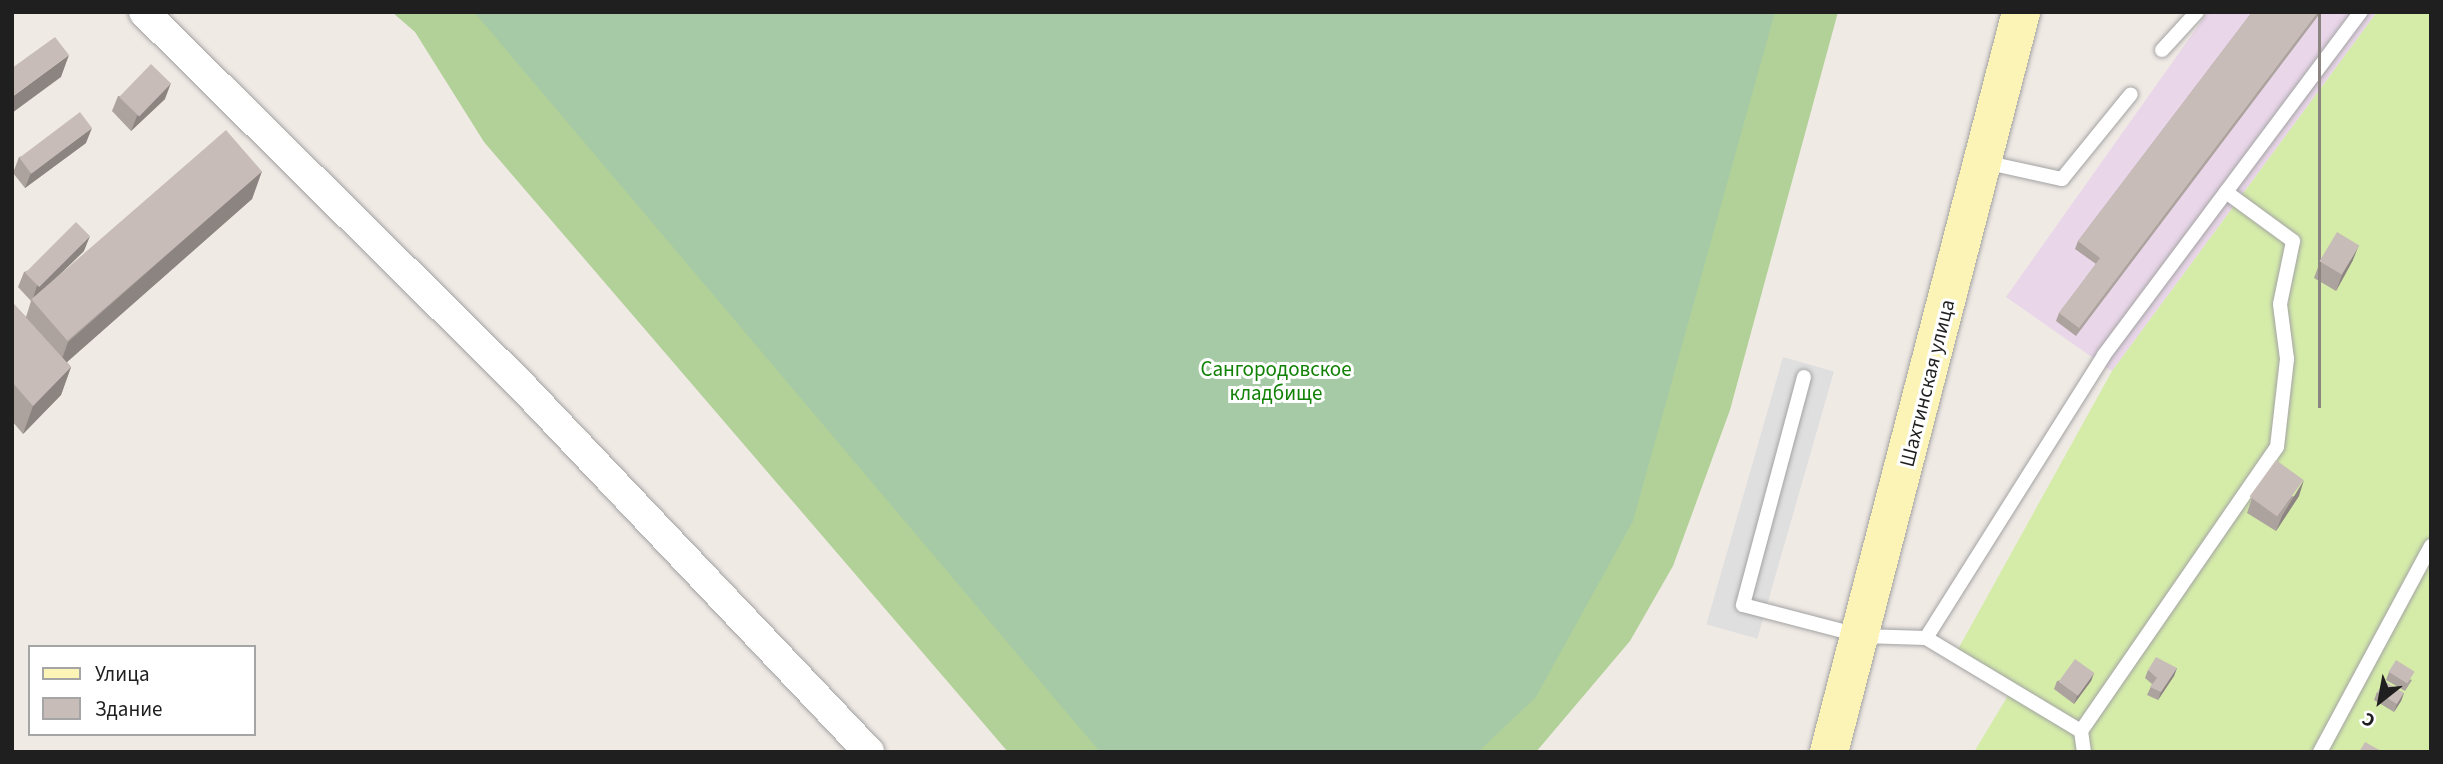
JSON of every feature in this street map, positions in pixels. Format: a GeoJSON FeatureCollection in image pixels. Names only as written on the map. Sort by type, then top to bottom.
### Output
{"type":"FeatureCollection","features":[{"type":"Feature","properties":{"kind":"street"},"geometry":{"type":"LineString","coordinates":[[144,12],[521,385],[869,752]]}},
{"type":"Feature","properties":{"kind":"street","name":"Шахтинская улица"},"geometry":{"type":"LineString","coordinates":[[1829,752],[1862,636],[2021,12]]}},
{"type":"Feature","properties":{"kind":"lane"},"geometry":{"type":"LineString","coordinates":[[2162,50],[2197,12]]}},
{"type":"Feature","properties":{"kind":"lane"},"geometry":{"type":"LineString","coordinates":[[1926,638],[2104,355],[2361,12]]}},
{"type":"Feature","properties":{"kind":"lane"},"geometry":{"type":"LineString","coordinates":[[1983,162],[2062,179],[2131,94]]}},
{"type":"Feature","properties":{"kind":"lane"},"geometry":{"type":"LineString","coordinates":[[2084,752],[2081,731],[2277,447],[2287,359],[2280,304],[2293,241],[2226,192]]}},
{"type":"Feature","properties":{"kind":"lane"},"geometry":{"type":"LineString","coordinates":[[1804,377],[1743,605],[1862,636],[1926,638],[2081,731]]}},
{"type":"Feature","properties":{"kind":"lane"},"geometry":{"type":"LineString","coordinates":[[2320,752],[2431,547]]}},
{"type":"Feature","properties":{"kind":"shaded area"},"geometry":{"type":"Polygon","coordinates":[[[2208,12],[2377,12],[2112,371],[2006,297],[2208,12]]]}},
{"type":"Feature","properties":{"kind":"shaded area"},"geometry":{"type":"Polygon","coordinates":[[[1783,357],[1834,372],[1757,639],[1706,624],[1783,357]]]}},
{"type":"Feature","properties":{"kind":"green space","name":"Сангородовское кладбище"},"geometry":{"type":"Polygon","coordinates":[[[392,12],[1838,12],[1730,410],[1673,566],[1630,641],[1536,752],[1008,752],[484,142],[415,32],[392,12]]]}},
{"type":"Feature","properties":{"kind":"green space","name":"Сангородовское кладбище"},"geometry":{"type":"Polygon","coordinates":[[[474,12],[1775,12],[1633,521],[1536,697],[1478,752],[1100,752],[474,12]]]}},
{"type":"Feature","properties":{"kind":"green space"},"geometry":{"type":"Polygon","coordinates":[[[2377,12],[2431,12],[2431,752],[1974,752],[2009,694],[1952,660],[2112,371],[2377,12]]]}},
{"type":"Feature","properties":{"kind":"building"},"geometry":{"type":"Polygon","coordinates":[[[2252,12],[2318,12],[2079,328],[2059,313],[2100,258],[2078,241],[2252,12]]]}},
{"type":"Feature","properties":{"kind":"building"},"geometry":{"type":"Polygon","coordinates":[[[55,37],[69,55],[12,97],[12,68],[55,37]]]}},
{"type":"Feature","properties":{"kind":"building"},"geometry":{"type":"Polygon","coordinates":[[[151,64],[171,83],[139,117],[119,97],[151,64]]]}},
{"type":"Feature","properties":{"kind":"building"},"geometry":{"type":"Polygon","coordinates":[[[80,112],[92,128],[31,174],[19,158],[80,112]]]}},
{"type":"Feature","properties":{"kind":"building"},"geometry":{"type":"Polygon","coordinates":[[[226,130],[262,172],[67,341],[31,299],[226,130]]]}},
{"type":"Feature","properties":{"kind":"building"},"geometry":{"type":"Polygon","coordinates":[[[76,222],[90,236],[39,287],[25,273],[76,222]]]}},
{"type":"Feature","properties":{"kind":"building"},"geometry":{"type":"Polygon","coordinates":[[[2337,232],[2359,245],[2342,275],[2319,261],[2337,232]]]}},
{"type":"Feature","properties":{"kind":"building"},"geometry":{"type":"Polygon","coordinates":[[[12,302],[71,367],[33,406],[12,382],[12,302]]]}},
{"type":"Feature","properties":{"kind":"building"},"geometry":{"type":"Polygon","coordinates":[[[2276,460],[2304,480],[2277,516],[2250,496],[2276,460]]]}},
{"type":"Feature","properties":{"kind":"building"},"geometry":{"type":"Polygon","coordinates":[[[2156,657],[2177,668],[2161,692],[2150,687],[2157,678],[2148,670],[2156,657]]]}},
{"type":"Feature","properties":{"kind":"building"},"geometry":{"type":"Polygon","coordinates":[[[2075,659],[2094,673],[2078,696],[2059,682],[2075,659]]]}},
{"type":"Feature","properties":{"kind":"building"},"geometry":{"type":"Polygon","coordinates":[[[2396,660],[2415,672],[2407,684],[2389,672],[2396,660]]]}},
{"type":"Feature","properties":{"kind":"building"},"geometry":{"type":"Polygon","coordinates":[[[2384,681],[2404,693],[2397,704],[2377,692],[2384,681]]]}},
{"type":"Feature","properties":{"kind":"building"},"geometry":{"type":"Polygon","coordinates":[[[2365,742],[2383,752],[2359,752],[2365,742]]]}}]}
